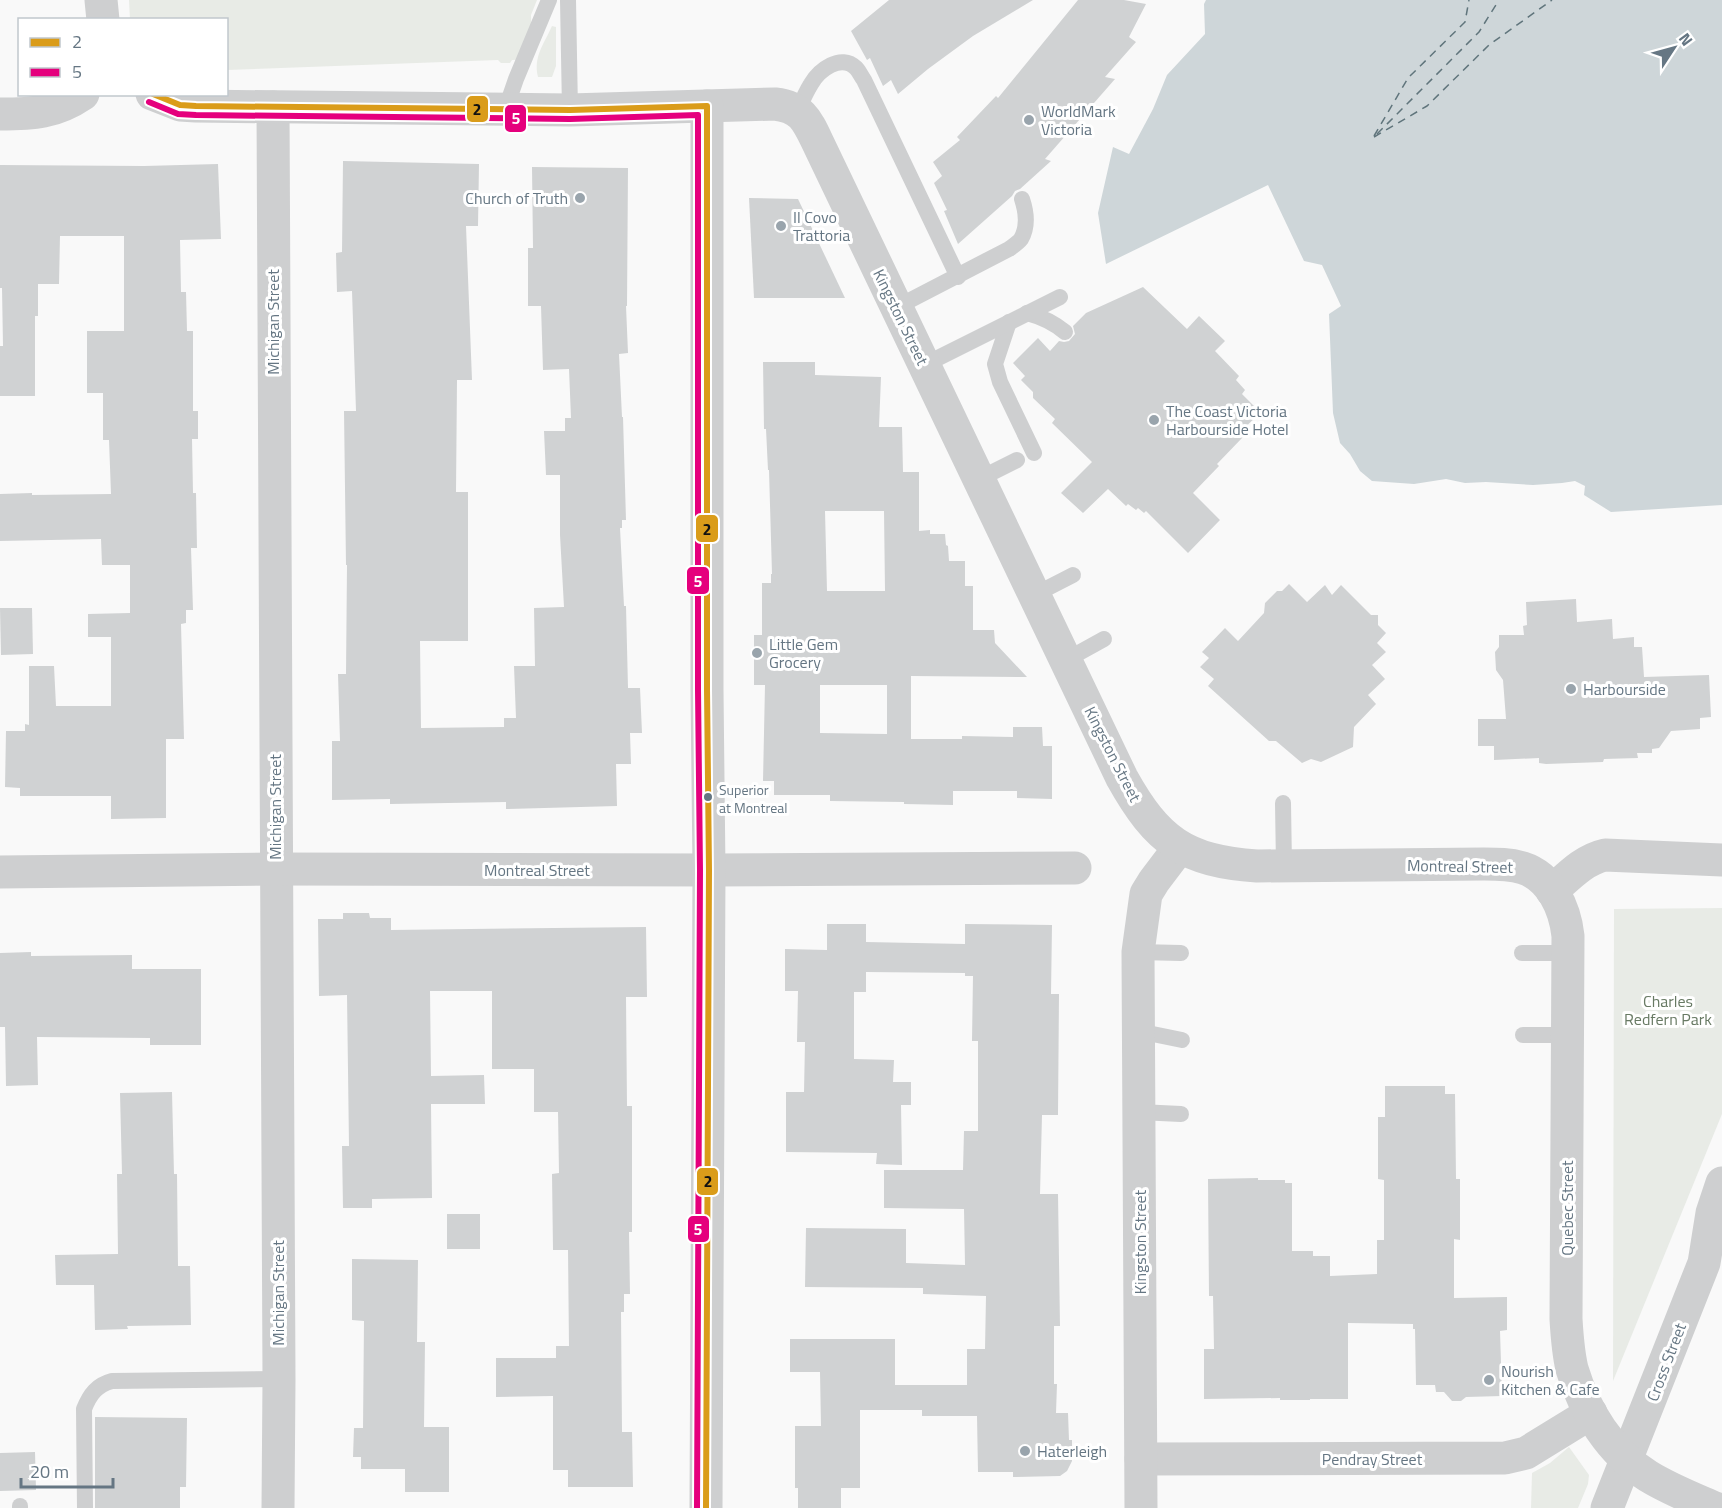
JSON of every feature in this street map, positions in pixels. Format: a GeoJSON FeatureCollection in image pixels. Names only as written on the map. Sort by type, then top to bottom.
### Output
{"type":"FeatureCollection","features":[{"type":"Feature","properties":{"kind":"street"},"geometry":{"type":"LineString","coordinates":[[101,0],[102,18]]}},
{"type":"Feature","properties":{"kind":"street"},"geometry":{"type":"LineString","coordinates":[[0,114],[43,113],[70,103],[80,96]]}},
{"type":"Feature","properties":{"kind":"street"},"geometry":{"type":"LineString","coordinates":[[157,96],[180,105],[570,110],[776,104],[788,105],[798,110]]}},
{"type":"Feature","properties":{"kind":"street"},"geometry":{"type":"LineString","coordinates":[[706,1508],[710,870],[707,678],[707,106]]}},
{"type":"Feature","properties":{"kind":"street","name":"Michigan Street"},"geometry":{"type":"LineString","coordinates":[[273,107],[278,1508]]}},
{"type":"Feature","properties":{"kind":"street","name":"Kingston Street"},"geometry":{"type":"LineString","coordinates":[[798,110],[818,141],[1133,798],[1164,836],[1179,848],[1146,894],[1138,952],[1141,1508]]}},
{"type":"Feature","properties":{"kind":"street","name":"Montreal Street"},"geometry":{"type":"LineString","coordinates":[[1179,848],[1219,862],[1257,866],[1510,865],[1534,873],[1552,891]]}},
{"type":"Feature","properties":{"kind":"street"},"geometry":{"type":"LineString","coordinates":[[1552,891],[1586,862],[1605,855],[1722,860]]}},
{"type":"Feature","properties":{"kind":"street","name":"Montreal Street"},"geometry":{"type":"LineString","coordinates":[[0,872],[275,869],[1075,868]]}},
{"type":"Feature","properties":{"kind":"street","name":"Quebec Street"},"geometry":{"type":"LineString","coordinates":[[1552,891],[1567,924],[1568,1344],[1572,1369],[1590,1413],[1626,1460]]}},
{"type":"Feature","properties":{"kind":"street","name":"Cross Street"},"geometry":{"type":"LineString","coordinates":[[1626,1460],[1713,1260],[1712,1213],[1722,1183]]}},
{"type":"Feature","properties":{"kind":"street","name":"Pendray Street"},"geometry":{"type":"LineString","coordinates":[[1141,1459],[1505,1458],[1526,1453],[1590,1413]]}},
{"type":"Feature","properties":{"kind":"street"},"geometry":{"type":"LineString","coordinates":[[1607,1508],[1626,1460],[1666,1486],[1715,1508]]}},
{"type":"Feature","properties":{"kind":"lane"},"geometry":{"type":"LineString","coordinates":[[506,108],[549,0]]}},
{"type":"Feature","properties":{"kind":"lane"},"geometry":{"type":"LineString","coordinates":[[568,0],[570,110]]}},
{"type":"Feature","properties":{"kind":"lane"},"geometry":{"type":"LineString","coordinates":[[798,110],[812,83],[821,73],[837,62],[848,63],[855,67],[864,80],[958,276]]}},
{"type":"Feature","properties":{"kind":"lane"},"geometry":{"type":"LineString","coordinates":[[897,307],[1010,249],[1020,240],[1025,228],[1026,216],[1022,199]]}},
{"type":"Feature","properties":{"kind":"lane"},"geometry":{"type":"LineString","coordinates":[[924,365],[1059,297]]}},
{"type":"Feature","properties":{"kind":"lane"},"geometry":{"type":"LineString","coordinates":[[1027,313],[1047,320],[1065,332]]}},
{"type":"Feature","properties":{"kind":"lane"},"geometry":{"type":"LineString","coordinates":[[1009,322],[995,364],[1000,382],[1034,453]]}},
{"type":"Feature","properties":{"kind":"lane"},"geometry":{"type":"LineString","coordinates":[[979,479],[1017,460]]}},
{"type":"Feature","properties":{"kind":"lane"},"geometry":{"type":"LineString","coordinates":[[1034,595],[1073,575]]}},
{"type":"Feature","properties":{"kind":"lane"},"geometry":{"type":"LineString","coordinates":[[1066,660],[1104,639]]}},
{"type":"Feature","properties":{"kind":"lane"},"geometry":{"type":"LineString","coordinates":[[1283,802],[1284,866]]}},
{"type":"Feature","properties":{"kind":"lane"},"geometry":{"type":"LineString","coordinates":[[1138,952],[1181,953]]}},
{"type":"Feature","properties":{"kind":"lane"},"geometry":{"type":"LineString","coordinates":[[1522,953],[1568,953]]}},
{"type":"Feature","properties":{"kind":"lane"},"geometry":{"type":"LineString","coordinates":[[1138,1031],[1182,1040]]}},
{"type":"Feature","properties":{"kind":"lane"},"geometry":{"type":"LineString","coordinates":[[1523,1035],[1568,1035]]}},
{"type":"Feature","properties":{"kind":"lane"},"geometry":{"type":"LineString","coordinates":[[1139,1112],[1181,1114]]}},
{"type":"Feature","properties":{"kind":"lane"},"geometry":{"type":"LineString","coordinates":[[85,1508],[84,1409],[88,1397],[104,1383],[112,1381],[279,1379]]}},
{"type":"Feature","properties":{"kind":"green space"},"geometry":{"type":"Polygon","coordinates":[[[129,0],[537,0],[531,15],[532,59],[512,60],[510,63],[501,63],[498,60],[228,70],[228,18],[130,18],[129,0]]]}},
{"type":"Feature","properties":{"kind":"green space"},"geometry":{"type":"Polygon","coordinates":[[[552,26],[556,27],[556,66],[552,77],[538,77],[538,57],[552,26]]]}},
{"type":"Feature","properties":{"kind":"green space","name":"Charles Redfern Park"},"geometry":{"type":"Polygon","coordinates":[[[1722,908],[1722,1114],[1613,1381],[1614,909],[1722,908]]]}},
{"type":"Feature","properties":{"kind":"green space"},"geometry":{"type":"Polygon","coordinates":[[[1569,1447],[1589,1475],[1588,1484],[1578,1508],[1531,1508],[1532,1473],[1550,1463],[1569,1447]]]}},
{"type":"Feature","properties":{"kind":"shaded area"},"geometry":{"type":"Polygon","coordinates":[[[1206,0],[1722,0],[1722,505],[1611,512],[1584,495],[1585,486],[1575,481],[1533,485],[1465,483],[1446,479],[1414,484],[1372,481],[1360,471],[1340,443],[1333,413],[1329,314],[1341,306],[1322,265],[1304,261],[1268,185],[1106,264],[1098,213],[1113,147],[1129,154],[1153,109],[1167,75],[1205,34],[1204,4],[1206,0]]]}},
{"type":"Feature","properties":{"kind":"building"},"geometry":{"type":"Polygon","coordinates":[[[889,0],[1033,0],[973,36],[898,94],[891,80],[883,86],[870,58],[867,60],[851,31],[889,0]]]}},
{"type":"Feature","properties":{"kind":"building","name":"WorldMark Victoria"},"geometry":{"type":"Polygon","coordinates":[[[1078,0],[1124,0],[1146,4],[1129,37],[1136,42],[1105,77],[1115,79],[1045,159],[1051,161],[958,244],[944,211],[947,210],[934,183],[942,176],[933,162],[960,140],[957,137],[996,96],[998,98],[1078,0]]]}},
{"type":"Feature","properties":{"kind":"building"},"geometry":{"type":"Polygon","coordinates":[[[343,161],[479,164],[478,226],[466,226],[472,380],[457,380],[456,492],[468,492],[468,641],[420,641],[421,728],[504,727],[504,718],[516,718],[514,666],[535,666],[534,608],[564,607],[560,535],[560,475],[546,475],[544,431],[565,431],[565,418],[571,418],[569,369],[543,370],[541,306],[528,306],[528,248],[533,248],[532,167],[628,168],[626,306],[628,353],[619,354],[626,520],[622,520],[622,528],[620,528],[624,606],[626,606],[628,688],[640,688],[642,733],[630,733],[631,764],[616,764],[617,806],[506,809],[506,802],[390,804],[390,799],[332,800],[332,741],[340,741],[338,674],[346,674],[347,565],[344,411],[356,411],[352,291],[337,292],[336,253],[342,252],[343,161]]]}},
{"type":"Feature","properties":{"kind":"building"},"geometry":{"type":"Polygon","coordinates":[[[218,164],[221,239],[180,240],[181,292],[186,292],[187,331],[193,331],[193,411],[198,411],[198,439],[192,439],[197,548],[191,548],[193,610],[186,610],[186,623],[181,624],[184,739],[166,739],[166,818],[111,819],[111,796],[20,796],[20,788],[5,787],[6,731],[25,731],[25,724],[29,725],[29,666],[54,666],[56,706],[111,706],[111,637],[88,637],[88,614],[130,613],[130,565],[102,565],[101,539],[0,541],[0,494],[111,494],[109,440],[103,440],[103,393],[87,393],[87,331],[124,331],[124,236],[60,236],[59,284],[38,284],[38,316],[35,316],[35,396],[0,396],[0,346],[3,346],[2,288],[0,288],[0,165],[218,164]]]}},
{"type":"Feature","properties":{"kind":"building"},"geometry":{"type":"Polygon","coordinates":[[[749,198],[798,199],[845,298],[754,298],[749,198]]]}},
{"type":"Feature","properties":{"kind":"building","name":"The Coast Victoria Harbourside Hotel"},"geometry":{"type":"Polygon","coordinates":[[[1143,287],[1187,329],[1199,316],[1225,341],[1215,351],[1239,376],[1236,380],[1245,390],[1242,394],[1255,407],[1251,411],[1257,416],[1239,433],[1243,437],[1193,493],[1220,520],[1188,553],[1146,511],[1144,513],[1138,508],[1136,510],[1128,504],[1126,506],[1108,489],[1083,513],[1061,493],[1092,462],[1052,423],[1055,419],[1033,398],[1033,392],[1021,380],[1025,376],[1013,363],[1038,338],[1050,351],[1059,341],[1069,341],[1075,334],[1073,326],[1086,313],[1143,287]]]}},
{"type":"Feature","properties":{"kind":"building"},"geometry":{"type":"Polygon","coordinates":[[[763,362],[815,362],[815,375],[881,377],[879,427],[902,427],[903,472],[919,472],[919,531],[930,530],[930,534],[945,534],[949,561],[965,561],[965,586],[973,586],[973,630],[994,630],[995,643],[1027,677],[911,676],[911,739],[962,739],[962,736],[1013,737],[1013,727],[1042,727],[1043,746],[1052,746],[1052,799],[1017,798],[1017,791],[953,791],[953,805],[830,801],[830,795],[774,795],[774,781],[763,781],[765,685],[754,685],[754,635],[762,635],[762,583],[771,583],[772,574],[769,470],[766,429],[764,429],[763,362]],[[825,511],[827,591],[885,591],[884,511],[825,511]],[[820,685],[820,733],[887,734],[887,685],[820,685]]]}},
{"type":"Feature","properties":{"kind":"building"},"geometry":{"type":"Polygon","coordinates":[[[1289,584],[1307,602],[1325,585],[1332,595],[1341,585],[1371,615],[1378,615],[1378,625],[1386,633],[1377,643],[1386,652],[1372,665],[1385,679],[1368,695],[1376,704],[1354,727],[1353,747],[1321,762],[1311,759],[1302,763],[1276,741],[1269,741],[1208,686],[1214,679],[1200,667],[1209,658],[1202,652],[1225,628],[1238,641],[1264,613],[1265,603],[1277,591],[1282,591],[1289,584]]]}},
{"type":"Feature","properties":{"kind":"building","name":"Harbourside"},"geometry":{"type":"Polygon","coordinates":[[[1576,599],[1577,622],[1612,619],[1613,639],[1634,637],[1634,647],[1642,647],[1644,677],[1709,675],[1711,717],[1700,718],[1700,729],[1671,731],[1659,748],[1652,749],[1652,753],[1637,753],[1638,758],[1546,764],[1539,763],[1539,758],[1494,760],[1494,746],[1478,746],[1478,719],[1506,719],[1503,680],[1496,670],[1495,652],[1499,647],[1499,635],[1524,635],[1523,626],[1527,625],[1526,602],[1576,599]]]}},
{"type":"Feature","properties":{"kind":"building"},"geometry":{"type":"Polygon","coordinates":[[[0,608],[32,608],[33,654],[1,655],[0,608]]]}},
{"type":"Feature","properties":{"kind":"building"},"geometry":{"type":"Polygon","coordinates":[[[343,913],[369,913],[370,918],[391,918],[391,930],[646,927],[647,997],[626,997],[627,1106],[632,1106],[632,1232],[629,1232],[630,1294],[624,1294],[624,1312],[621,1312],[622,1432],[632,1432],[633,1487],[568,1487],[568,1470],[553,1470],[553,1396],[496,1397],[496,1358],[556,1358],[556,1346],[569,1346],[568,1250],[553,1250],[552,1174],[559,1173],[558,1112],[534,1112],[534,1069],[492,1069],[492,991],[430,991],[431,1076],[484,1075],[485,1104],[431,1104],[432,1198],[372,1199],[372,1208],[343,1208],[342,1146],[349,1146],[347,995],[319,996],[318,919],[343,919],[343,913]]]}},
{"type":"Feature","properties":{"kind":"building"},"geometry":{"type":"Polygon","coordinates":[[[827,924],[866,924],[866,942],[965,944],[965,924],[1052,925],[1051,994],[1059,994],[1058,1115],[1042,1115],[1040,1194],[1058,1194],[1060,1326],[1054,1326],[1054,1384],[1057,1384],[1056,1413],[1068,1413],[1069,1440],[1072,1440],[1072,1461],[1067,1471],[1060,1476],[1013,1477],[1013,1472],[978,1472],[977,1416],[922,1416],[922,1410],[860,1410],[860,1488],[841,1488],[841,1508],[798,1508],[798,1488],[795,1488],[795,1426],[821,1426],[820,1372],[790,1372],[790,1339],[895,1339],[895,1385],[967,1385],[967,1349],[985,1349],[986,1296],[923,1294],[923,1288],[805,1287],[806,1228],[906,1229],[906,1263],[965,1265],[964,1209],[884,1208],[884,1170],[963,1170],[964,1131],[978,1131],[978,1041],[972,1041],[973,976],[965,976],[965,973],[866,972],[866,992],[854,992],[854,1059],[894,1060],[893,1082],[911,1082],[911,1105],[901,1105],[902,1165],[876,1164],[877,1153],[786,1152],[786,1092],[804,1092],[805,1042],[797,1042],[798,991],[785,991],[785,949],[827,950],[827,924]]]}},
{"type":"Feature","properties":{"kind":"building"},"geometry":{"type":"Polygon","coordinates":[[[31,952],[31,956],[132,955],[132,969],[201,969],[201,1045],[150,1045],[150,1038],[37,1037],[38,1085],[6,1086],[5,1027],[0,1027],[0,953],[31,952]]]}},
{"type":"Feature","properties":{"kind":"building"},"geometry":{"type":"Polygon","coordinates":[[[1385,1086],[1445,1086],[1445,1094],[1455,1094],[1456,1179],[1460,1179],[1460,1240],[1454,1239],[1454,1298],[1507,1297],[1507,1330],[1500,1331],[1502,1396],[1466,1397],[1461,1401],[1452,1401],[1444,1392],[1436,1392],[1435,1385],[1416,1385],[1413,1324],[1348,1323],[1348,1399],[1204,1399],[1204,1349],[1214,1349],[1213,1296],[1209,1296],[1208,1179],[1258,1178],[1258,1180],[1285,1180],[1285,1183],[1292,1183],[1292,1251],[1313,1251],[1313,1256],[1330,1256],[1330,1276],[1377,1274],[1377,1240],[1384,1240],[1384,1180],[1378,1179],[1378,1117],[1385,1117],[1385,1086]]]}},
{"type":"Feature","properties":{"kind":"building"},"geometry":{"type":"Polygon","coordinates":[[[172,1092],[174,1174],[177,1174],[178,1266],[190,1266],[191,1325],[127,1326],[128,1329],[95,1330],[94,1285],[56,1285],[55,1255],[118,1254],[117,1174],[122,1174],[120,1093],[172,1092]]]}},
{"type":"Feature","properties":{"kind":"building"},"geometry":{"type":"Polygon","coordinates":[[[447,1214],[480,1214],[480,1249],[447,1249],[447,1214]]]}},
{"type":"Feature","properties":{"kind":"building"},"geometry":{"type":"Polygon","coordinates":[[[352,1259],[418,1260],[417,1342],[425,1342],[424,1427],[449,1427],[449,1492],[405,1492],[405,1469],[361,1469],[361,1457],[353,1457],[354,1428],[363,1428],[364,1321],[352,1320],[352,1259]]]}},
{"type":"Feature","properties":{"kind":"building"},"geometry":{"type":"Polygon","coordinates":[[[95,1417],[187,1418],[186,1487],[180,1487],[180,1508],[95,1508],[95,1417]]]}},
{"type":"Feature","properties":{"kind":"building"},"geometry":{"type":"Polygon","coordinates":[[[35,1452],[36,1490],[0,1491],[0,1453],[35,1452]]]}},
{"type":"Feature","properties":{"kind":"ferry route"},"geometry":{"type":"LineString","coordinates":[[1374,136],[1408,78],[1465,22],[1469,0]]}},
{"type":"Feature","properties":{"kind":"ferry route"},"geometry":{"type":"LineString","coordinates":[[1377,134],[1479,32],[1499,0]]}},
{"type":"Feature","properties":{"kind":"ferry route"},"geometry":{"type":"LineString","coordinates":[[1374,137],[1427,106],[1489,45],[1552,0]]}},
{"type":"Feature","properties":{"kind":"transit line","name":"2"},"geometry":{"type":"LineString","coordinates":[[158,96],[180,105],[196,106],[570,110],[707,106],[709,870],[706,1508]]}},
{"type":"Feature","properties":{"kind":"transit line","name":"5"},"geometry":{"type":"LineString","coordinates":[[149,102],[178,114],[196,115],[570,119],[698,115],[700,870],[697,1508]]}},
{"type":"Feature","properties":{"kind":"place","name":"WorldMark Victoria"},"geometry":{"type":"Point","coordinates":[1029,120]}},
{"type":"Feature","properties":{"kind":"place","name":"Church of Truth"},"geometry":{"type":"Point","coordinates":[580,198]}},
{"type":"Feature","properties":{"kind":"place","name":"Il Covo Trattoria"},"geometry":{"type":"Point","coordinates":[781,226]}},
{"type":"Feature","properties":{"kind":"place","name":"The Coast Victoria Harbourside Hotel"},"geometry":{"type":"Point","coordinates":[1154,420]}},
{"type":"Feature","properties":{"kind":"place","name":"Little Gem Grocery"},"geometry":{"type":"Point","coordinates":[757,653]}},
{"type":"Feature","properties":{"kind":"place","name":"Harbourside"},"geometry":{"type":"Point","coordinates":[1571,689]}},
{"type":"Feature","properties":{"kind":"place","name":"Superior at Montreal"},"geometry":{"type":"Point","coordinates":[708,797]}},
{"type":"Feature","properties":{"kind":"place","name":"Nourish Kitchen & Cafe"},"geometry":{"type":"Point","coordinates":[1489,1380]}},
{"type":"Feature","properties":{"kind":"place","name":"Haterleigh"},"geometry":{"type":"Point","coordinates":[1025,1451]}}]}
